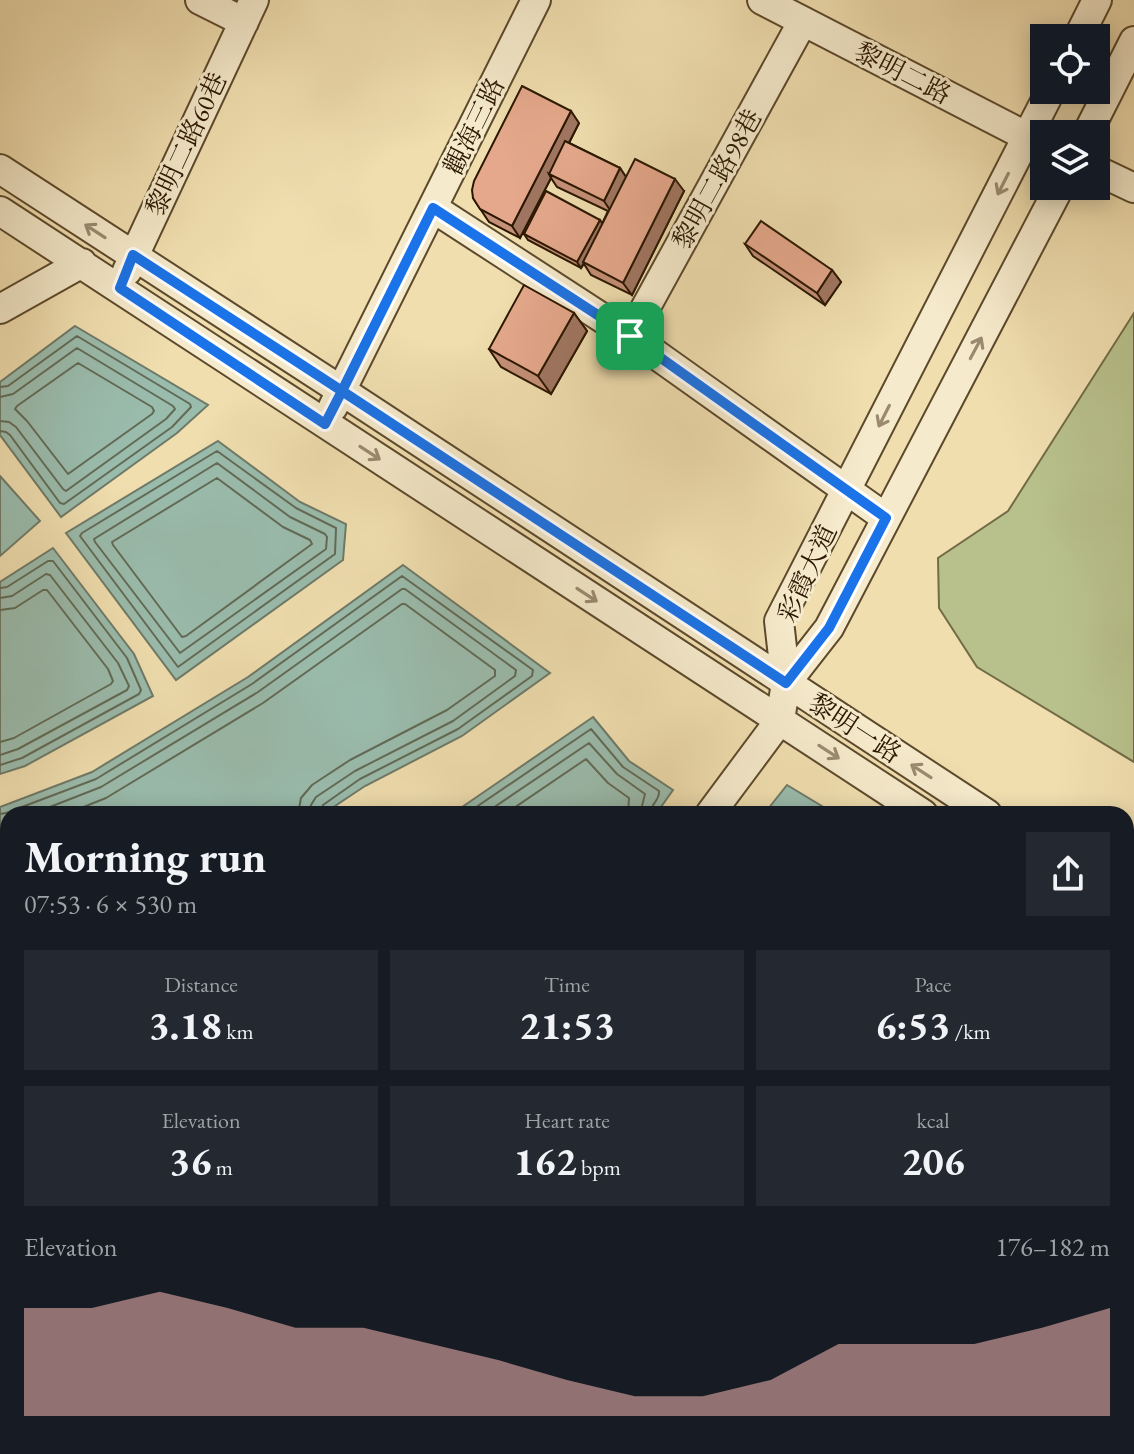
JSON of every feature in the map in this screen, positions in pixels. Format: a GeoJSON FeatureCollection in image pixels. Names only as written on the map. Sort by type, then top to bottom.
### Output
{"type":"FeatureCollection","features":[{"type":"Feature","properties":{"kind":"street"},"geometry":{"type":"LineString","coordinates":[[200,0],[249,11]]}},
{"type":"Feature","properties":{"kind":"street","name":"觀海三路"},"geometry":{"type":"LineString","coordinates":[[325,424],[536,0]]}},
{"type":"Feature","properties":{"kind":"street","name":"黎明二路"},"geometry":{"type":"LineString","coordinates":[[762,0],[1030,139]]}},
{"type":"Feature","properties":{"kind":"street"},"geometry":{"type":"LineString","coordinates":[[1085,24],[1097,0]]}},
{"type":"Feature","properties":{"kind":"street","name":"黎明二路60巷"},"geometry":{"type":"LineString","coordinates":[[120,288],[249,11]]}},
{"type":"Feature","properties":{"kind":"street","name":"黎明二路98巷"},"geometry":{"type":"LineString","coordinates":[[630,336],[803,21]]}},
{"type":"Feature","properties":{"kind":"street"},"geometry":{"type":"LineString","coordinates":[[1094,120],[1134,41]]}},
{"type":"Feature","properties":{"kind":"street","name":"彩霞大道"},"geometry":{"type":"LineString","coordinates":[[786,683],[779,621],[846,490],[1030,153]]}},
{"type":"Feature","properties":{"kind":"street","name":"黎明一路"},"geometry":{"type":"LineString","coordinates":[[0,169],[975,806]]}},
{"type":"Feature","properties":{"kind":"street"},"geometry":{"type":"LineString","coordinates":[[1110,177],[1134,188]]}},
{"type":"Feature","properties":{"kind":"street","name":"彩霞大道"},"geometry":{"type":"LineString","coordinates":[[786,683],[829,628],[1053,200]]}},
{"type":"Feature","properties":{"kind":"street"},"geometry":{"type":"LineString","coordinates":[[433,208],[630,336],[886,518]]}},
{"type":"Feature","properties":{"kind":"street","name":"黎明一路"},"geometry":{"type":"LineString","coordinates":[[0,211],[911,806]]}},
{"type":"Feature","properties":{"kind":"street"},"geometry":{"type":"LineString","coordinates":[[0,309],[82,263]]}},
{"type":"Feature","properties":{"kind":"street"},"geometry":{"type":"LineString","coordinates":[[716,806],[780,720],[786,683]]}},
{"type":"Feature","properties":{"kind":"green space"},"geometry":{"type":"Polygon","coordinates":[[[1134,313],[1134,762],[977,667],[939,608],[938,558],[1008,511],[1134,313]]]}},
{"type":"Feature","properties":{"kind":"water"},"geometry":{"type":"Polygon","coordinates":[[[75,326],[208,405],[177,433],[61,517],[0,435],[0,382],[75,326]]]}},
{"type":"Feature","properties":{"kind":"water"},"geometry":{"type":"Polygon","coordinates":[[[218,441],[300,502],[346,524],[343,560],[176,680],[66,533],[218,441]]]}},
{"type":"Feature","properties":{"kind":"water"},"geometry":{"type":"Polygon","coordinates":[[[0,476],[40,521],[0,556],[0,476]]]}},
{"type":"Feature","properties":{"kind":"water"},"geometry":{"type":"Polygon","coordinates":[[[53,548],[134,654],[153,696],[25,766],[0,774],[0,582],[53,548]]]}},
{"type":"Feature","properties":{"kind":"water"},"geometry":{"type":"Polygon","coordinates":[[[403,565],[550,673],[462,736],[365,786],[335,806],[3,806],[92,772],[248,677],[403,565]]]}},
{"type":"Feature","properties":{"kind":"water"},"geometry":{"type":"Polygon","coordinates":[[[593,717],[629,761],[673,790],[662,806],[464,806],[593,717]]]}},
{"type":"Feature","properties":{"kind":"water"},"geometry":{"type":"Polygon","coordinates":[[[787,785],[822,806],[770,806],[787,785]]]}},
{"type":"Feature","properties":{"kind":"building"},"geometry":{"type":"Polygon","coordinates":[[[522,86],[571,111],[512,226],[480,209],[472,190],[522,86]]]}},
{"type":"Feature","properties":{"kind":"building"},"geometry":{"type":"Polygon","coordinates":[[[565,141],[620,168],[604,201],[549,174],[565,141]]]}},
{"type":"Feature","properties":{"kind":"building"},"geometry":{"type":"Polygon","coordinates":[[[635,159],[675,179],[623,283],[583,262],[635,159]]]}},
{"type":"Feature","properties":{"kind":"building"},"geometry":{"type":"Polygon","coordinates":[[[546,191],[600,220],[577,262],[524,234],[546,191]]]}},
{"type":"Feature","properties":{"kind":"building"},"geometry":{"type":"Polygon","coordinates":[[[761,221],[832,270],[817,293],[745,244],[761,221]]]}},
{"type":"Feature","properties":{"kind":"building"},"geometry":{"type":"Polygon","coordinates":[[[524,285],[574,313],[538,376],[489,349],[524,285]]]}},
{"type":"Feature","properties":{"kind":"route"},"geometry":{"type":"LineString","coordinates":[[630,336],[433,208],[342,391],[133,255],[120,288],[325,424],[342,391],[786,683],[829,628],[886,518],[630,336]]}}]}
